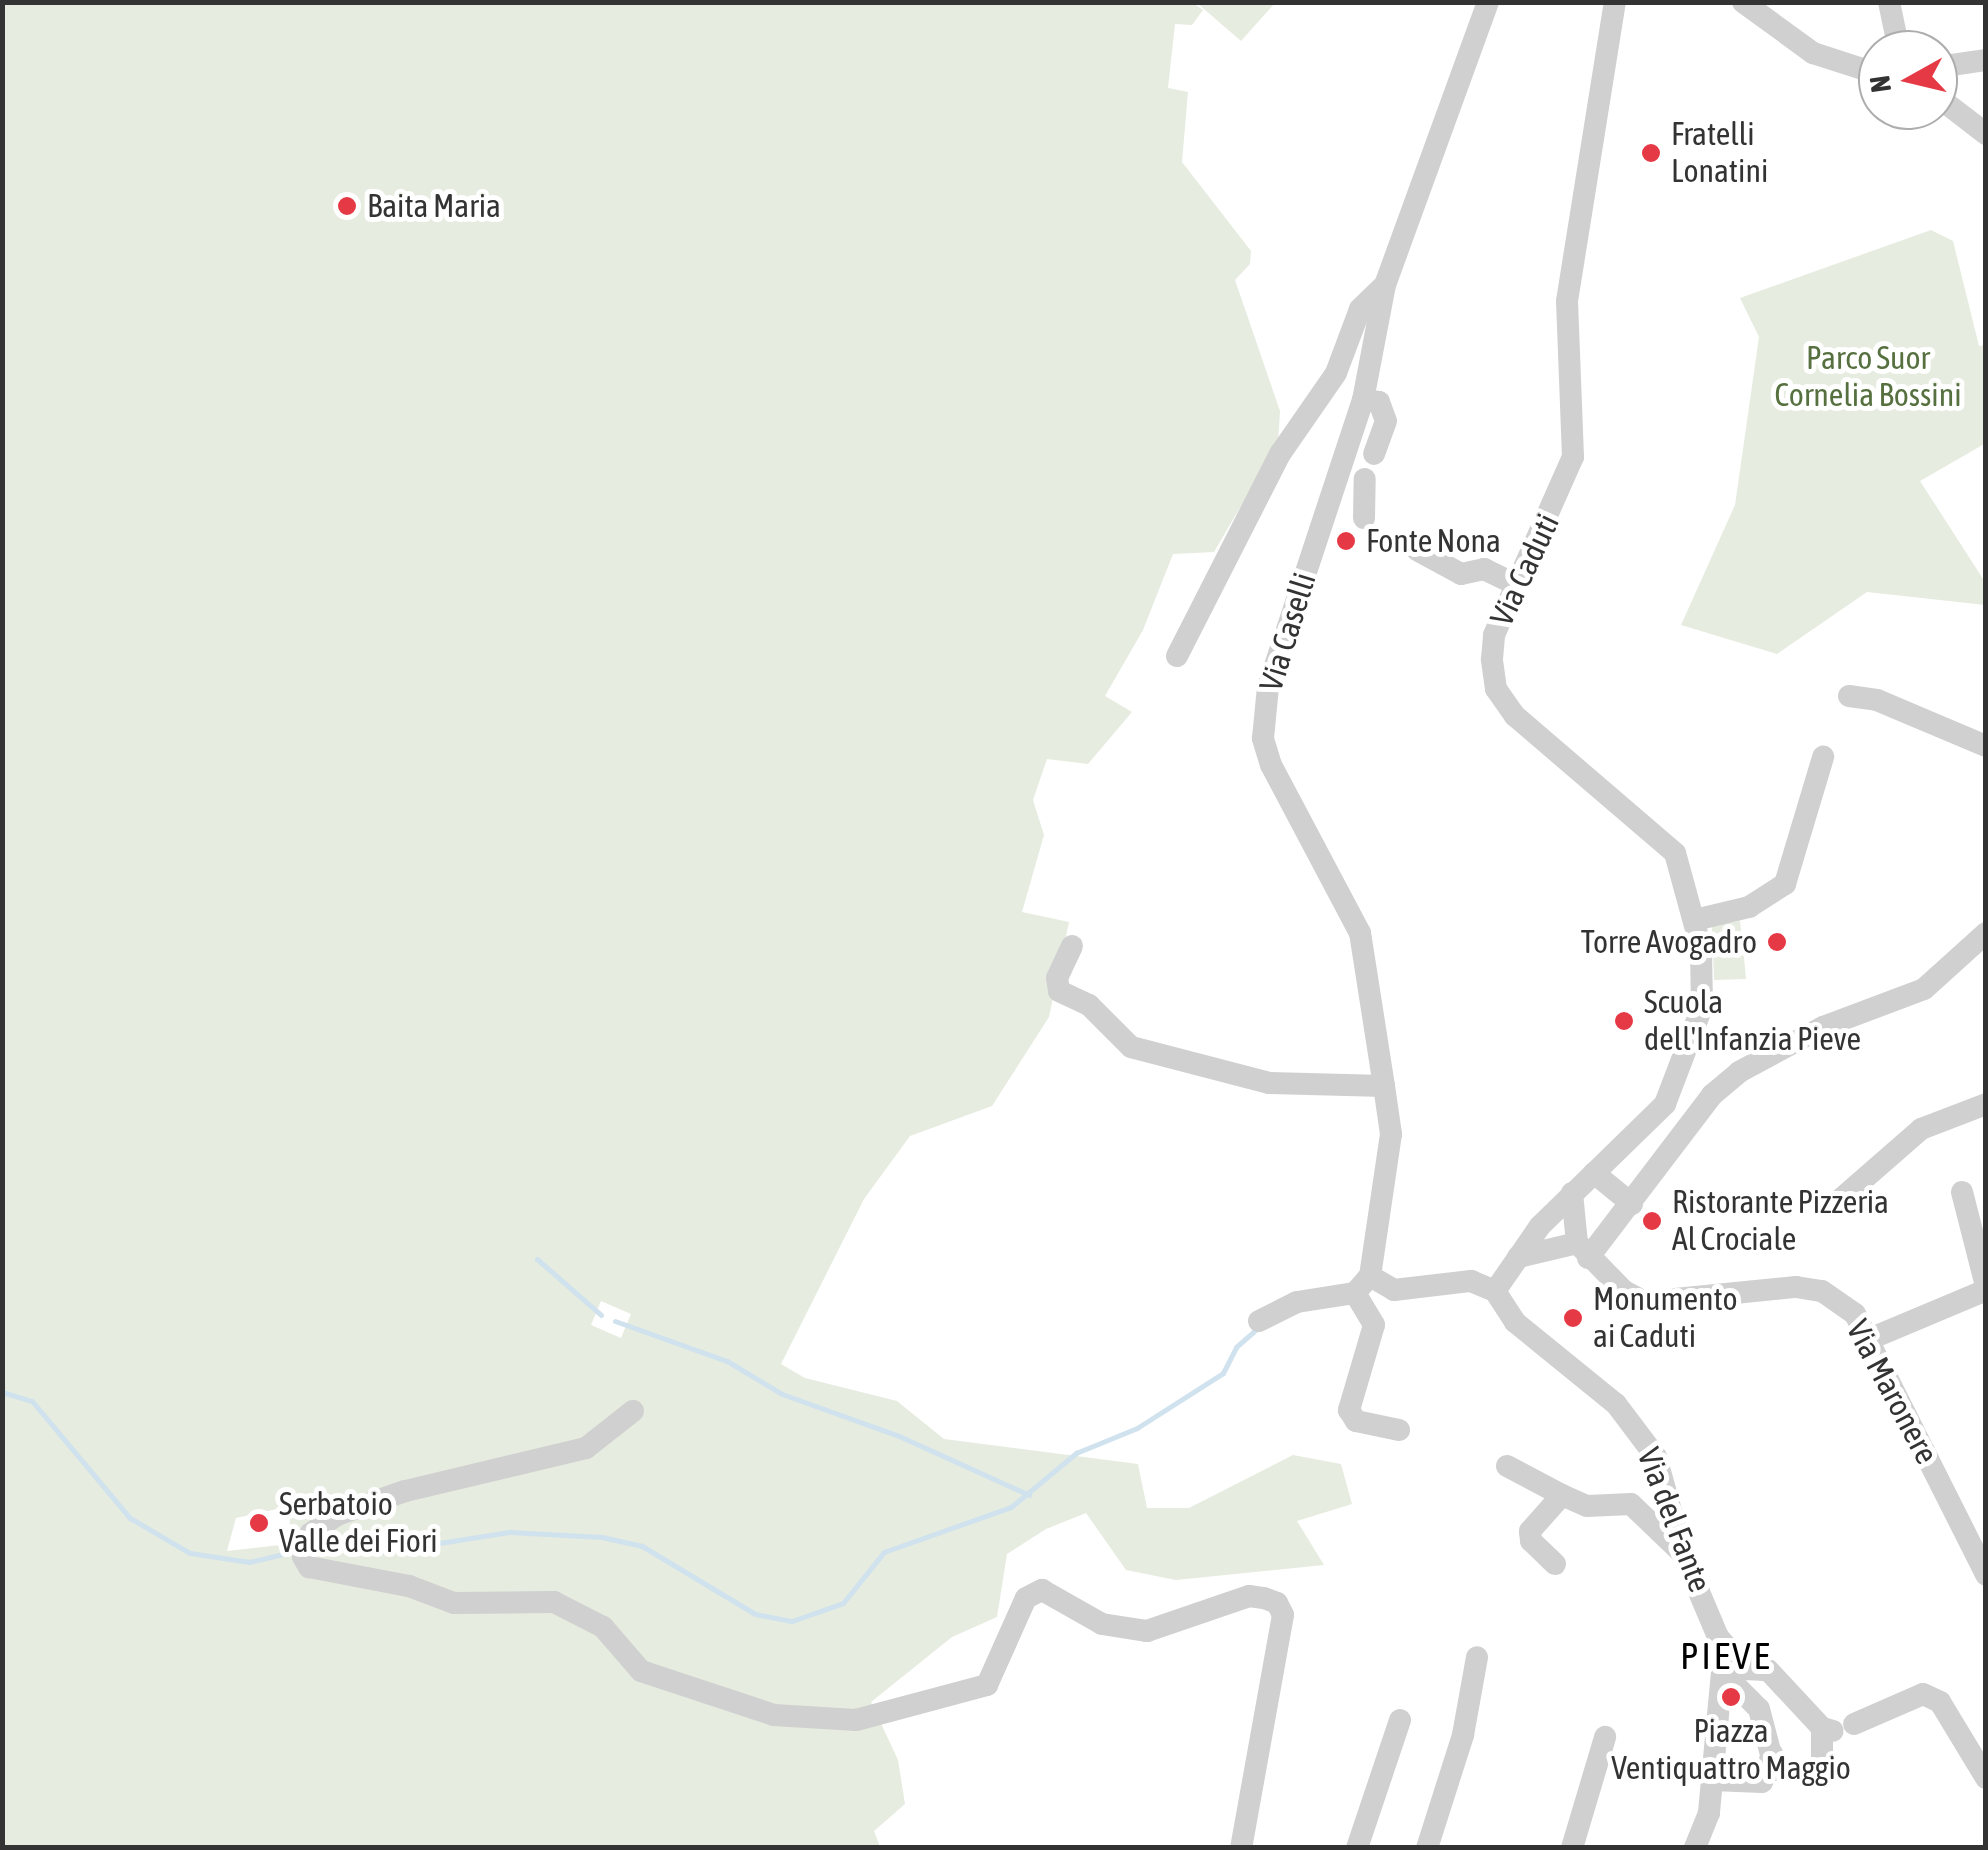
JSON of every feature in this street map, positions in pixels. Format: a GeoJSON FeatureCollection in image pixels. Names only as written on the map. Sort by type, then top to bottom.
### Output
{"type":"FeatureCollection","features":[{"type":"Feature","properties":{"kind":"street","name":"Via Caselli"},"geometry":{"type":"LineString","coordinates":[[1362,1285],[1384,1203],[1390,1134],[1360,933],[1271,765],[1264,738],[1268,686],[1363,400],[1386,285],[1488,2]]}},
{"type":"Feature","properties":{"kind":"street","name":"Via Caduti"},"geometry":{"type":"LineString","coordinates":[[1572,1193],[1666,1104],[1702,1007],[1688,882],[1662,836],[1554,751],[1496,689],[1494,635],[1572,457],[1576,402],[1566,301],[1615,2]]}},
{"type":"Feature","properties":{"kind":"street"},"geometry":{"type":"LineString","coordinates":[[1743,2],[1813,53],[1858,68]]}},
{"type":"Feature","properties":{"kind":"street"},"geometry":{"type":"LineString","coordinates":[[1889,2],[1895,30]]}},
{"type":"Feature","properties":{"kind":"street"},"geometry":{"type":"LineString","coordinates":[[1958,64],[1986,60]]}},
{"type":"Feature","properties":{"kind":"street"},"geometry":{"type":"LineString","coordinates":[[1958,112],[1986,134]]}},
{"type":"Feature","properties":{"kind":"street"},"geometry":{"type":"LineString","coordinates":[[1177,656],[1280,454],[1336,373],[1360,309],[1386,285]]}},
{"type":"Feature","properties":{"kind":"street"},"geometry":{"type":"LineString","coordinates":[[1363,400],[1379,402],[1386,421],[1374,454]]}},
{"type":"Feature","properties":{"kind":"street"},"geometry":{"type":"LineString","coordinates":[[1364,518],[1365,479]]}},
{"type":"Feature","properties":{"kind":"street"},"geometry":{"type":"LineString","coordinates":[[1417,550],[1462,574],[1484,568],[1516,584]]}},
{"type":"Feature","properties":{"kind":"street"},"geometry":{"type":"LineString","coordinates":[[1849,696],[1877,700],[1986,746]]}},
{"type":"Feature","properties":{"kind":"street"},"geometry":{"type":"LineString","coordinates":[[1695,920],[1750,907],[1785,884],[1822,758]]}},
{"type":"Feature","properties":{"kind":"street"},"geometry":{"type":"LineString","coordinates":[[1518,1257],[1583,1250],[1632,1204],[1712,1095],[1738,1072],[1823,1027],[1924,989],[1962,961],[1986,933]]}},
{"type":"Feature","properties":{"kind":"street"},"geometry":{"type":"LineString","coordinates":[[1072,946],[1057,978],[1059,991],[1090,1005],[1131,1048],[1269,1083],[1384,1086]]}},
{"type":"Feature","properties":{"kind":"street"},"geometry":{"type":"LineString","coordinates":[[1834,1205],[1921,1129],[1986,1104]]}},
{"type":"Feature","properties":{"kind":"street"},"geometry":{"type":"LineString","coordinates":[[1594,1172],[1632,1204]]}},
{"type":"Feature","properties":{"kind":"street"},"geometry":{"type":"LineString","coordinates":[[1872,1338],[1986,1288],[1962,1192]]}},
{"type":"Feature","properties":{"kind":"street"},"geometry":{"type":"LineString","coordinates":[[1572,1193],[1583,1250]]}},
{"type":"Feature","properties":{"kind":"street"},"geometry":{"type":"LineString","coordinates":[[1259,1322],[1296,1302],[1362,1285],[1394,1290],[1471,1281],[1495,1291],[1572,1193]]}},
{"type":"Feature","properties":{"kind":"street","name":"Via Maronere"},"geometry":{"type":"LineString","coordinates":[[1583,1250],[1645,1302],[1796,1287],[1822,1290],[1855,1314],[1872,1338],[1986,1575]]}},
{"type":"Feature","properties":{"kind":"street"},"geometry":{"type":"LineString","coordinates":[[1362,1285],[1374,1325],[1348,1410],[1356,1421],[1398,1430]]}},
{"type":"Feature","properties":{"kind":"street","name":"Via del Fante"},"geometry":{"type":"LineString","coordinates":[[1495,1291],[1515,1322],[1616,1404],[1656,1457],[1683,1554],[1718,1636],[1722,1672],[1712,1780],[1695,1848]]}},
{"type":"Feature","properties":{"kind":"street"},"geometry":{"type":"LineString","coordinates":[[633,1411],[586,1448],[406,1491],[337,1515],[312,1533],[303,1558],[310,1567],[409,1586],[454,1603],[554,1602],[603,1626],[641,1671],[774,1715],[856,1720],[987,1685],[1026,1598],[1042,1590],[1102,1624],[1147,1630],[1222,1603],[1264,1598],[1278,1603],[1282,1616],[1241,1848]]}},
{"type":"Feature","properties":{"kind":"street"},"geometry":{"type":"LineString","coordinates":[[1507,1466],[1586,1506],[1631,1504],[1683,1554]]}},
{"type":"Feature","properties":{"kind":"street"},"geometry":{"type":"LineString","coordinates":[[1555,1564],[1531,1541],[1530,1531],[1562,1494]]}},
{"type":"Feature","properties":{"kind":"street"},"geometry":{"type":"LineString","coordinates":[[1718,1636],[1746,1669],[1768,1670],[1836,1728]]}},
{"type":"Feature","properties":{"kind":"street"},"geometry":{"type":"LineString","coordinates":[[1427,1848],[1463,1735],[1477,1657]]}},
{"type":"Feature","properties":{"kind":"street"},"geometry":{"type":"LineString","coordinates":[[1712,1780],[1762,1782],[1774,1761],[1760,1709],[1722,1672]]}},
{"type":"Feature","properties":{"kind":"street"},"geometry":{"type":"LineString","coordinates":[[1836,1728],[1924,1694],[1940,1702],[1986,1778]]}},
{"type":"Feature","properties":{"kind":"street"},"geometry":{"type":"LineString","coordinates":[[1356,1848],[1400,1720]]}},
{"type":"Feature","properties":{"kind":"street"},"geometry":{"type":"LineString","coordinates":[[1822,1774],[1836,1728]]}},
{"type":"Feature","properties":{"kind":"street"},"geometry":{"type":"LineString","coordinates":[[1572,1848],[1605,1737]]}},
{"type":"Feature","properties":{"kind":"green space"},"geometry":{"type":"Polygon","coordinates":[[[3,3],[1193,3],[1203,10],[1192,25],[1175,24],[1168,88],[1188,92],[1182,162],[1251,251],[1250,264],[1235,280],[1280,411],[1278,443],[1214,552],[1173,554],[1143,630],[1105,696],[1132,712],[1088,764],[1047,759],[1033,800],[1044,835],[1022,912],[1069,922],[1049,1017],[992,1106],[910,1136],[864,1199],[781,1364],[805,1378],[897,1401],[944,1439],[1138,1464],[1147,1508],[1189,1508],[1293,1455],[1341,1464],[1352,1504],[1297,1521],[1324,1565],[1176,1580],[1126,1570],[1086,1513],[1046,1529],[1007,1554],[997,1617],[952,1637],[871,1702],[898,1760],[905,1804],[874,1831],[880,1847],[3,1848],[3,3]],[[601,1301],[591,1325],[621,1338],[631,1314],[601,1301]],[[291,1506],[236,1518],[227,1551],[288,1544],[291,1506]]]}},
{"type":"Feature","properties":{"kind":"green space"},"geometry":{"type":"Polygon","coordinates":[[[1197,3],[1275,3],[1241,41],[1197,3]]]}},
{"type":"Feature","properties":{"kind":"green space","name":"Parco Suor Cornelia Bossini"},"geometry":{"type":"Polygon","coordinates":[[[1931,230],[1953,241],[1979,346],[1985,345],[1986,443],[1920,481],[1985,582],[1985,605],[1867,592],[1777,654],[1681,625],[1735,505],[1759,337],[1740,298],[1931,230]]]}},
{"type":"Feature","properties":{"kind":"green space"},"geometry":{"type":"Polygon","coordinates":[[[1740,921],[1742,940],[1712,938],[1712,926],[1740,921]]]}},
{"type":"Feature","properties":{"kind":"green space"},"geometry":{"type":"Polygon","coordinates":[[[1743,947],[1746,979],[1714,980],[1713,950],[1735,953],[1743,947]]]}},
{"type":"Feature","properties":{"kind":"waterway"},"geometry":{"type":"LineString","coordinates":[[537,1259],[601,1315]]}},
{"type":"Feature","properties":{"kind":"waterway"},"geometry":{"type":"LineString","coordinates":[[615,1321],[727,1361],[782,1394],[899,1436],[1029,1495]]}},
{"type":"Feature","properties":{"kind":"waterway"},"geometry":{"type":"LineString","coordinates":[[316,1546],[376,1553],[509,1532],[602,1537],[642,1546],[755,1614],[792,1621],[843,1603],[884,1552],[1011,1507],[1076,1453],[1137,1428],[1223,1373],[1236,1347],[1258,1328]]}},
{"type":"Feature","properties":{"kind":"waterway"},"geometry":{"type":"LineString","coordinates":[[2,1392],[32,1401],[130,1518],[190,1553],[249,1562],[296,1551]]}},
{"type":"Feature","properties":{"kind":"place","name":"Fratelli Lonatini"},"geometry":{"type":"Point","coordinates":[1651,153]}},
{"type":"Feature","properties":{"kind":"place","name":"Baita Maria"},"geometry":{"type":"Point","coordinates":[347,206]}},
{"type":"Feature","properties":{"kind":"place","name":"Fonte Nona"},"geometry":{"type":"Point","coordinates":[1346,541]}},
{"type":"Feature","properties":{"kind":"place","name":"Torre Avogadro"},"geometry":{"type":"Point","coordinates":[1777,942]}},
{"type":"Feature","properties":{"kind":"place","name":"Scuola dell'Infanzia Pieve"},"geometry":{"type":"Point","coordinates":[1624,1021]}},
{"type":"Feature","properties":{"kind":"place","name":"Ristorante Pizzeria Al Crociale"},"geometry":{"type":"Point","coordinates":[1652,1221]}},
{"type":"Feature","properties":{"kind":"place","name":"Monumento ai Caduti"},"geometry":{"type":"Point","coordinates":[1573,1318]}},
{"type":"Feature","properties":{"kind":"place","name":"Serbatoio Valle dei Fiori"},"geometry":{"type":"Point","coordinates":[259,1523]}},
{"type":"Feature","properties":{"kind":"place","name":"Piazza Ventiquattro Maggio"},"geometry":{"type":"Point","coordinates":[1731,1697]}},
{"type":"Feature","properties":{"kind":"district","name":"PIEVE"},"geometry":{"type":"Point","coordinates":[1726,1656]}}]}
